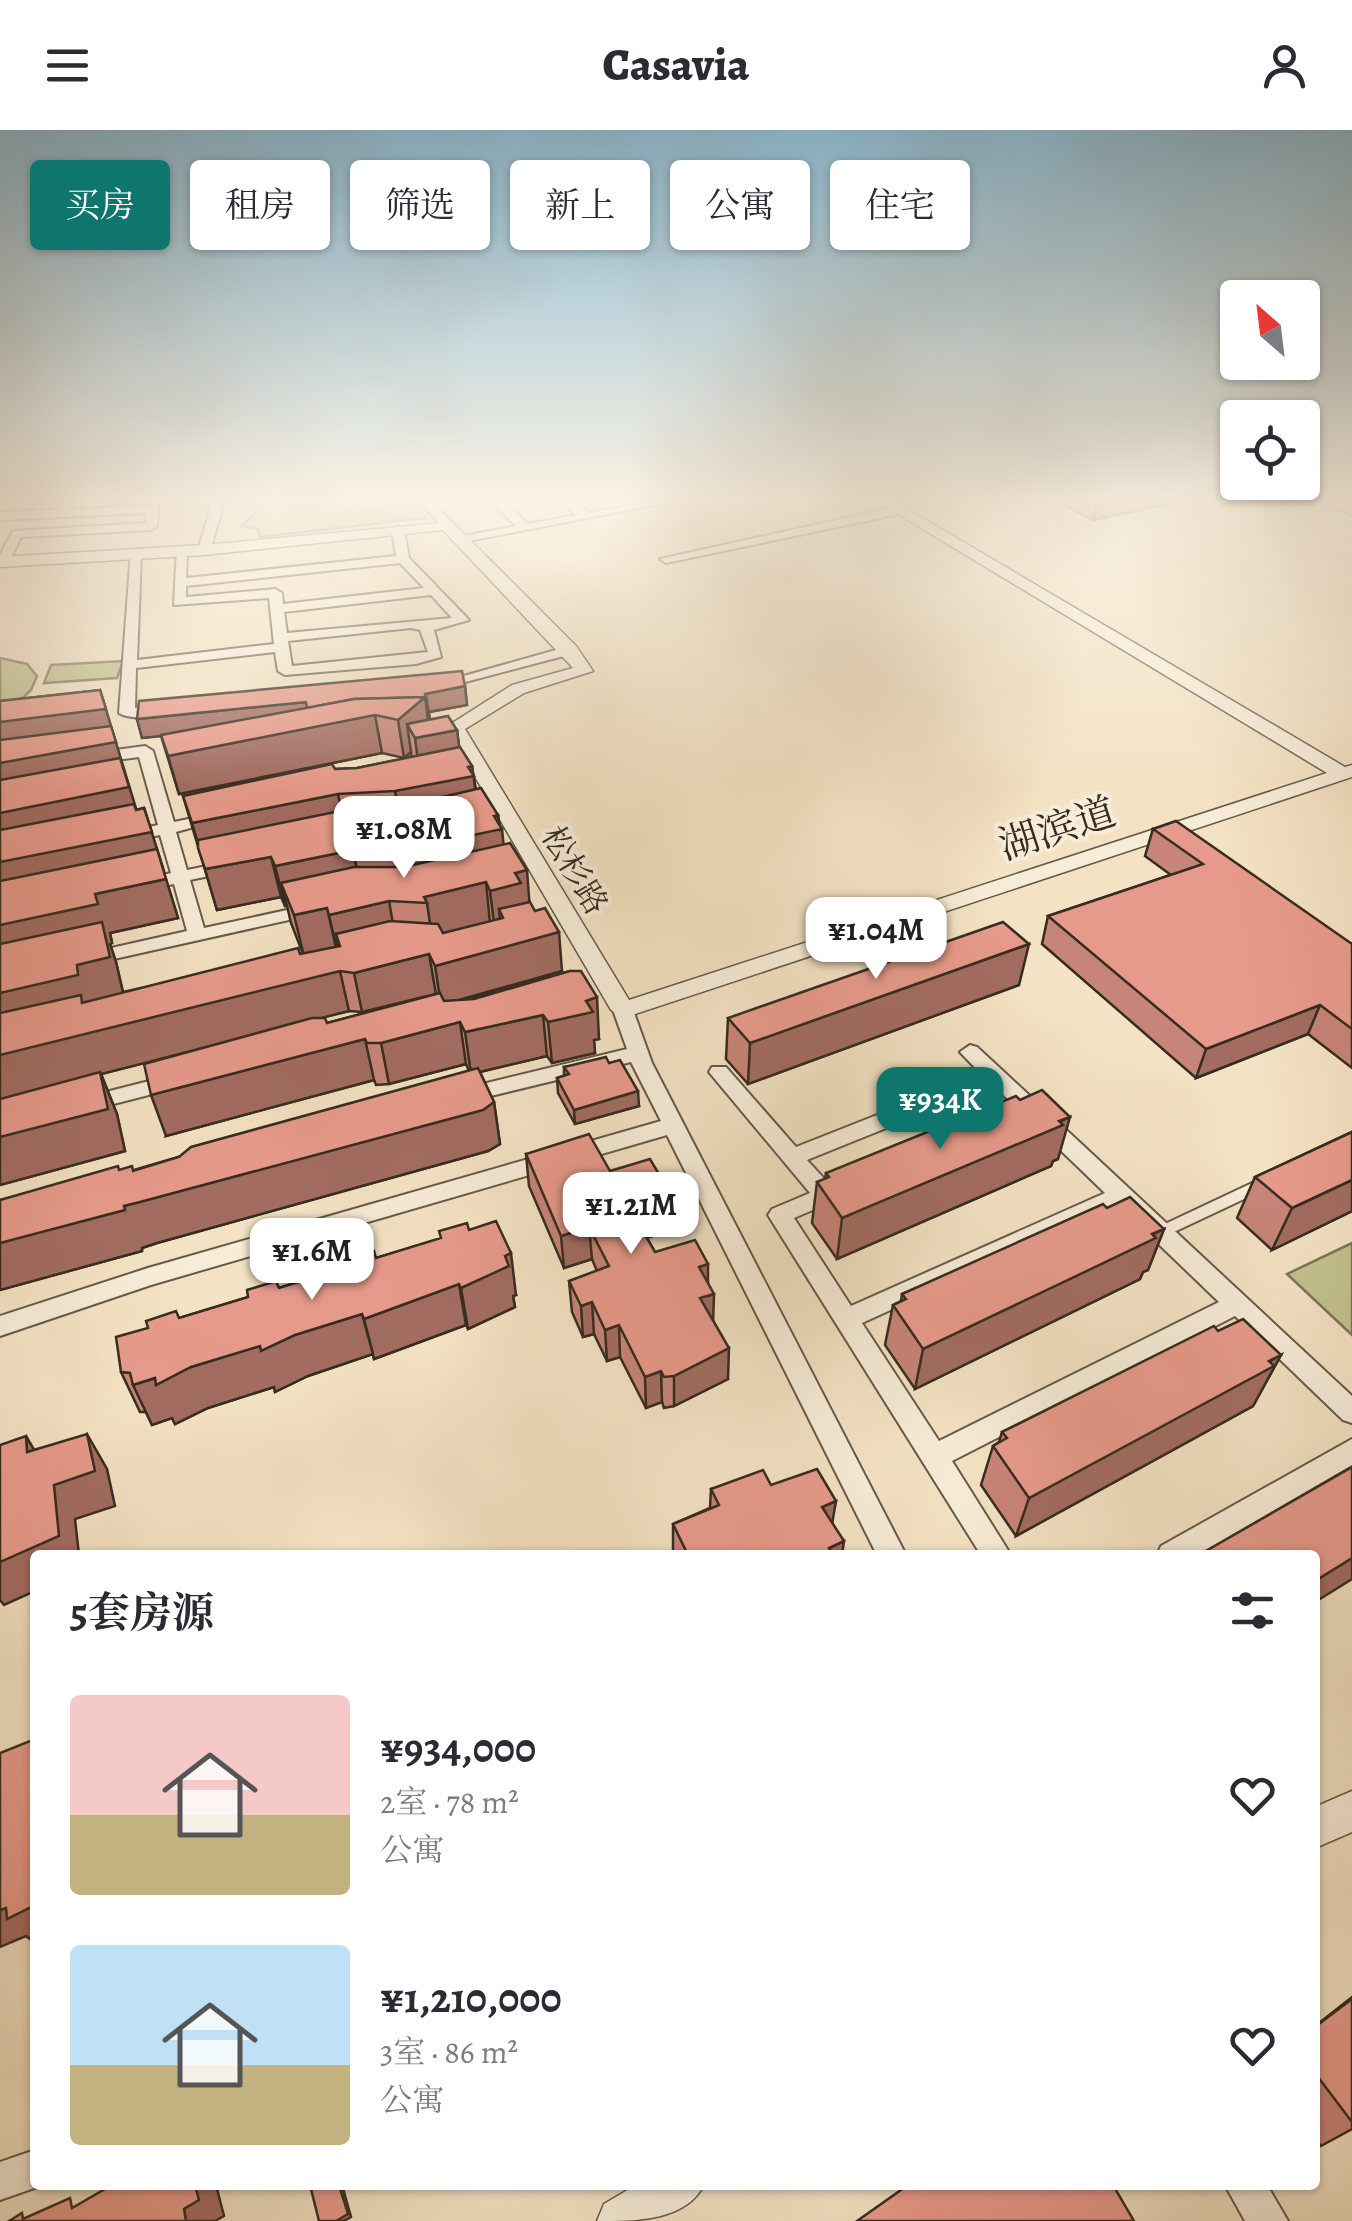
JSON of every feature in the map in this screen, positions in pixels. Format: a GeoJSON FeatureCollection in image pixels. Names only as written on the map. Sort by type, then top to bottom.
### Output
{"type":"FeatureCollection","features":[{"type":"Feature","properties":{"kind":"street"},"geometry":{"type":"LineString","coordinates":[[133,594],[126,713],[184,708]]}},
{"type":"Feature","properties":{"kind":"street"},"geometry":{"type":"LineString","coordinates":[[180,594],[180,602],[407,594]]}},
{"type":"Feature","properties":{"kind":"street"},"geometry":{"type":"LineString","coordinates":[[275,594],[286,671],[416,660],[436,654],[426,627]]}},
{"type":"Feature","properties":{"kind":"street"},"geometry":{"type":"LineString","coordinates":[[129,664],[462,620],[437,594]]}},
{"type":"Feature","properties":{"kind":"street"},"geometry":{"type":"LineString","coordinates":[[515,594],[570,650]]}},
{"type":"Feature","properties":{"kind":"street"},"geometry":{"type":"LineString","coordinates":[[1038,594],[1347,772]]}},
{"type":"Feature","properties":{"kind":"street"},"geometry":{"type":"LineString","coordinates":[[416,687],[570,650]]}},
{"type":"Feature","properties":{"kind":"street","name":"松杉路"},"geometry":{"type":"LineString","coordinates":[[570,650],[584,671],[518,690],[445,727],[597,985],[623,1010]]}},
{"type":"Feature","properties":{"kind":"street"},"geometry":{"type":"LineString","coordinates":[[72,761],[145,752],[197,935]]}},
{"type":"Feature","properties":{"kind":"street"},"geometry":{"type":"LineString","coordinates":[[134,787],[168,765]]}},
{"type":"Feature","properties":{"kind":"street","name":"湖滨道"},"geometry":{"type":"LineString","coordinates":[[623,1010],[1347,772]]}},
{"type":"Feature","properties":{"kind":"street"},"geometry":{"type":"LineString","coordinates":[[111,840],[245,812]]}},
{"type":"Feature","properties":{"kind":"street"},"geometry":{"type":"LineString","coordinates":[[108,892],[254,862]]}},
{"type":"Feature","properties":{"kind":"street"},"geometry":{"type":"LineString","coordinates":[[72,962],[344,903]]}},
{"type":"Feature","properties":{"kind":"street"},"geometry":{"type":"LineString","coordinates":[[623,1010],[674,1124],[889,1550]]}},
{"type":"Feature","properties":{"kind":"street"},"geometry":{"type":"LineString","coordinates":[[970,1052],[996,1076],[1025,1116],[1121,1194],[1352,1412]]}},
{"type":"Feature","properties":{"kind":"street"},"geometry":{"type":"LineString","coordinates":[[448,1100],[639,1053]]}},
{"type":"Feature","properties":{"kind":"street"},"geometry":{"type":"LineString","coordinates":[[719,1072],[825,1196]]}},
{"type":"Feature","properties":{"kind":"street"},"geometry":{"type":"LineString","coordinates":[[792,1157],[996,1076]]}},
{"type":"Feature","properties":{"kind":"street"},"geometry":{"type":"LineString","coordinates":[[58,1111],[193,1077]]}},
{"type":"Feature","properties":{"kind":"street"},"geometry":{"type":"LineString","coordinates":[[0,1326],[148,1277],[674,1124]]}},
{"type":"Feature","properties":{"kind":"street"},"geometry":{"type":"LineString","coordinates":[[860,1182],[780,1214],[994,1550]]}},
{"type":"Feature","properties":{"kind":"street"},"geometry":{"type":"LineString","coordinates":[[846,1319],[1121,1194]]}},
{"type":"Feature","properties":{"kind":"street"},"geometry":{"type":"LineString","coordinates":[[934,1457],[1237,1304]]}},
{"type":"Feature","properties":{"kind":"street"},"geometry":{"type":"LineString","coordinates":[[1181,1550],[1352,1451]]}},
{"type":"Feature","properties":{"kind":"street"},"geometry":{"type":"LineString","coordinates":[[1320,1826],[1352,1811]]}},
{"type":"Feature","properties":{"kind":"street"},"geometry":{"type":"LineString","coordinates":[[0,2181],[30,2171]]}},
{"type":"Feature","properties":{"kind":"street"},"geometry":{"type":"LineString","coordinates":[[620,2221],[672,2190]]}},
{"type":"Feature","properties":{"kind":"street"},"geometry":{"type":"LineString","coordinates":[[1247,2190],[1268,2221]]}},
{"type":"Feature","properties":{"kind":"lane"},"geometry":{"type":"LineString","coordinates":[[1161,1232],[1280,1176]]}},
{"type":"Feature","properties":{"kind":"shaded area"},"geometry":{"type":"Polygon","coordinates":[[[0,658],[27,664],[37,676],[31,690],[0,720],[0,658]]]}},
{"type":"Feature","properties":{"kind":"shaded area"},"geometry":{"type":"Polygon","coordinates":[[[123,661],[117,678],[44,683],[51,665],[123,661]]]}},
{"type":"Feature","properties":{"kind":"shaded area"},"geometry":{"type":"Polygon","coordinates":[[[1352,1243],[1352,1335],[1287,1274],[1352,1243]]]}},
{"type":"Feature","properties":{"kind":"building"},"geometry":{"type":"Polygon","coordinates":[[[462,671],[465,686],[425,694],[427,700],[354,699],[307,708],[306,702],[137,719],[139,701],[462,671]]]}},
{"type":"Feature","properties":{"kind":"building"},"geometry":{"type":"Polygon","coordinates":[[[100,690],[106,709],[0,722],[0,701],[100,690]]]}},
{"type":"Feature","properties":{"kind":"building"},"geometry":{"type":"Polygon","coordinates":[[[425,697],[398,720],[375,715],[168,756],[161,735],[354,699],[425,697]]]}},
{"type":"Feature","properties":{"kind":"building"},"geometry":{"type":"Polygon","coordinates":[[[448,716],[457,730],[415,738],[407,724],[448,716]]]}},
{"type":"Feature","properties":{"kind":"building"},"geometry":{"type":"Polygon","coordinates":[[[111,726],[116,742],[0,763],[0,740],[111,726]]]}},
{"type":"Feature","properties":{"kind":"building"},"geometry":{"type":"Polygon","coordinates":[[[460,747],[474,776],[395,791],[338,794],[192,823],[183,796],[332,764],[335,769],[357,768],[460,747]]]}},
{"type":"Feature","properties":{"kind":"building"},"geometry":{"type":"Polygon","coordinates":[[[120,758],[129,787],[0,813],[0,780],[120,758]]]}},
{"type":"Feature","properties":{"kind":"building"},"geometry":{"type":"Polygon","coordinates":[[[481,788],[502,829],[403,850],[353,850],[275,866],[271,857],[205,869],[198,848],[198,840],[340,811],[396,808],[481,788]]]}},
{"type":"Feature","properties":{"kind":"building"},"geometry":{"type":"Polygon","coordinates":[[[134,804],[136,810],[144,808],[152,832],[0,862],[0,830],[134,804]]]}},
{"type":"Feature","properties":{"kind":"building"},"geometry":{"type":"Polygon","coordinates":[[[1176,821],[1352,944],[1352,1029],[1320,1005],[1206,1049],[1048,916],[1203,864],[1153,829],[1176,821]]]}},
{"type":"Feature","properties":{"kind":"building"},"geometry":{"type":"Polygon","coordinates":[[[510,843],[527,870],[515,873],[521,883],[490,891],[486,882],[424,897],[427,903],[389,901],[329,915],[327,908],[294,915],[281,883],[354,867],[404,867],[510,843]]]}},
{"type":"Feature","properties":{"kind":"building"},"geometry":{"type":"Polygon","coordinates":[[[157,849],[166,879],[95,894],[98,904],[0,925],[0,881],[157,849]]]}},
{"type":"Feature","properties":{"kind":"building"},"geometry":{"type":"Polygon","coordinates":[[[530,902],[535,911],[545,908],[559,932],[435,966],[429,954],[354,973],[340,971],[0,1055],[0,1013],[81,995],[82,1003],[298,948],[300,954],[340,946],[336,934],[390,921],[438,924],[443,933],[503,918],[499,909],[530,902]]]}},
{"type":"Feature","properties":{"kind":"building"},"geometry":{"type":"Polygon","coordinates":[[[102,922],[110,957],[77,965],[78,975],[0,993],[0,944],[102,922]]]}},
{"type":"Feature","properties":{"kind":"building"},"geometry":{"type":"Polygon","coordinates":[[[1003,922],[1029,944],[750,1043],[728,1018],[1003,922]]]}},
{"type":"Feature","properties":{"kind":"building"},"geometry":{"type":"Polygon","coordinates":[[[581,971],[597,997],[586,1001],[593,1012],[548,1022],[543,1015],[465,1032],[460,1022],[381,1043],[367,1043],[365,1039],[151,1095],[144,1064],[312,1018],[325,1018],[327,1023],[440,993],[444,1001],[474,999],[581,971]]]}},
{"type":"Feature","properties":{"kind":"building"},"geometry":{"type":"Polygon","coordinates":[[[606,1057],[609,1063],[620,1060],[638,1091],[574,1110],[557,1078],[569,1074],[564,1067],[606,1057]]]}},
{"type":"Feature","properties":{"kind":"building"},"geometry":{"type":"Polygon","coordinates":[[[478,1068],[494,1102],[483,1110],[0,1243],[0,1200],[118,1166],[119,1170],[132,1166],[133,1171],[179,1157],[191,1147],[478,1068]]]}},
{"type":"Feature","properties":{"kind":"building"},"geometry":{"type":"Polygon","coordinates":[[[100,1072],[108,1109],[0,1137],[0,1099],[100,1072]]]}},
{"type":"Feature","properties":{"kind":"building"},"geometry":{"type":"Polygon","coordinates":[[[1042,1090],[1070,1117],[1059,1121],[1063,1125],[842,1218],[817,1182],[829,1177],[826,1173],[1016,1096],[1020,1100],[1042,1090]]]}},
{"type":"Feature","properties":{"kind":"building"},"geometry":{"type":"Polygon","coordinates":[[[1352,1132],[1352,1180],[1292,1208],[1255,1177],[1352,1132]]]}},
{"type":"Feature","properties":{"kind":"building"},"geometry":{"type":"Polygon","coordinates":[[[589,1134],[610,1171],[650,1159],[673,1198],[631,1211],[655,1252],[695,1240],[708,1264],[699,1267],[714,1294],[700,1298],[729,1348],[674,1376],[664,1377],[661,1371],[645,1377],[619,1325],[605,1330],[592,1302],[581,1306],[569,1281],[609,1266],[589,1227],[561,1236],[526,1154],[589,1134]]]}},
{"type":"Feature","properties":{"kind":"building"},"geometry":{"type":"Polygon","coordinates":[[[1130,1197],[1164,1229],[1152,1234],[1156,1238],[923,1349],[893,1305],[906,1299],[902,1294],[1103,1204],[1107,1208],[1130,1197]]]}},
{"type":"Feature","properties":{"kind":"building"},"geometry":{"type":"Polygon","coordinates":[[[496,1221],[511,1253],[505,1256],[509,1266],[461,1288],[459,1284],[364,1319],[362,1314],[295,1335],[261,1351],[260,1346],[191,1367],[156,1385],[155,1378],[133,1385],[130,1373],[121,1372],[116,1337],[148,1328],[146,1321],[176,1311],[179,1318],[248,1297],[247,1290],[276,1281],[279,1288],[349,1266],[346,1259],[374,1251],[376,1258],[441,1238],[439,1231],[467,1223],[469,1230],[496,1221]]]}},
{"type":"Feature","properties":{"kind":"building"},"geometry":{"type":"Polygon","coordinates":[[[1243,1319],[1281,1355],[1269,1361],[1274,1366],[1029,1498],[993,1446],[1007,1438],[1002,1432],[1214,1326],[1218,1331],[1243,1319]]]}},
{"type":"Feature","properties":{"kind":"building"},"geometry":{"type":"Polygon","coordinates":[[[87,1434],[95,1471],[54,1485],[59,1536],[0,1562],[0,1445],[26,1436],[27,1452],[87,1434]]]}},
{"type":"Feature","properties":{"kind":"building"},"geometry":{"type":"Polygon","coordinates":[[[1352,1467],[1352,1558],[1320,1578],[1320,1550],[1208,1550],[1352,1467]]]}},
{"type":"Feature","properties":{"kind":"building"},"geometry":{"type":"Polygon","coordinates":[[[817,1469],[836,1501],[822,1507],[844,1541],[830,1550],[686,1550],[673,1524],[719,1505],[711,1489],[763,1470],[771,1485],[817,1469]]]}},
{"type":"Feature","properties":{"kind":"building"},"geometry":{"type":"Polygon","coordinates":[[[30,1741],[30,1908],[7,1919],[6,1908],[0,1910],[0,1753],[30,1741]]]}},
{"type":"Feature","properties":{"kind":"building"},"geometry":{"type":"Polygon","coordinates":[[[1352,1999],[1352,2122],[1320,2080],[1320,2023],[1352,1999]]]}},
{"type":"Feature","properties":{"kind":"building"},"geometry":{"type":"Polygon","coordinates":[[[103,2190],[196,2190],[199,2200],[184,2209],[186,2221],[9,2221],[22,2213],[23,2219],[70,2198],[72,2208],[103,2190]]]}},
{"type":"Feature","properties":{"kind":"building"},"geometry":{"type":"Polygon","coordinates":[[[311,2190],[341,2190],[348,2214],[336,2221],[319,2221],[311,2190]]]}},
{"type":"Feature","properties":{"kind":"building"},"geometry":{"type":"Polygon","coordinates":[[[901,2190],[1116,2190],[1134,2221],[857,2221],[901,2190]]]}}]}
